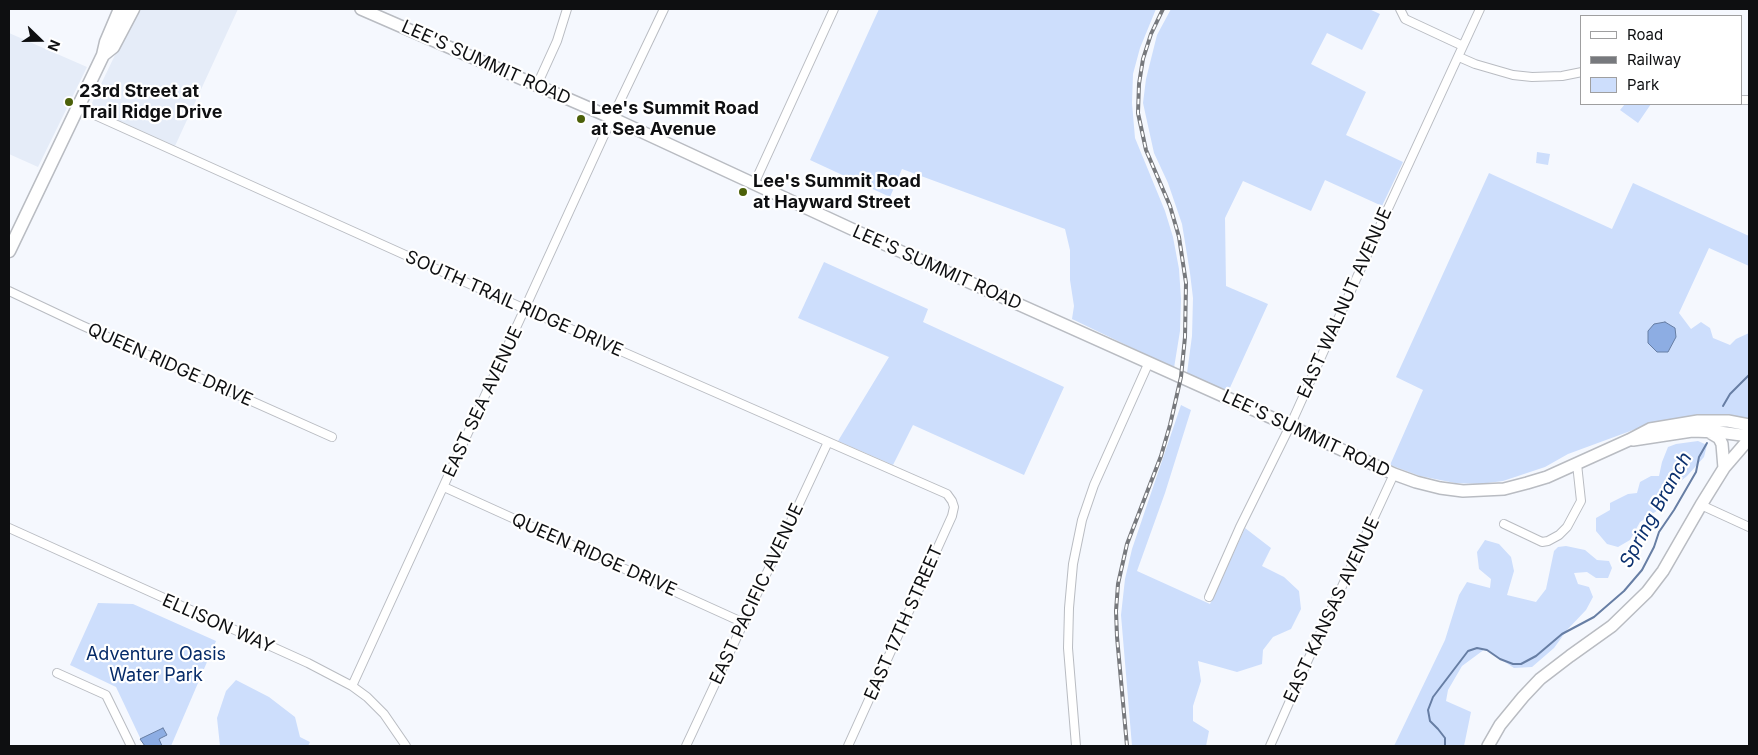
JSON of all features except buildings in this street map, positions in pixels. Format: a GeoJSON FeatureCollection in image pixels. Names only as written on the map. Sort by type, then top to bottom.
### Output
{"type":"FeatureCollection","features":[{"type":"Feature","properties":{"kind":"main road"},"geometry":{"type":"LineString","coordinates":[[9,251],[103,55],[106,42],[120,9]]}},
{"type":"Feature","properties":{"kind":"main road"},"geometry":{"type":"LineString","coordinates":[[103,55],[113,47],[133,9]]}},
{"type":"Feature","properties":{"kind":"main road","name":"LEE'S SUMMIT ROAD"},"geometry":{"type":"LineString","coordinates":[[362,9],[612,118],[884,244],[1394,474],[1416,482],[1463,491],[1491,490],[1527,484],[1577,464],[1650,429],[1687,422],[1720,421],[1749,425]]}},
{"type":"Feature","properties":{"kind":"main road"},"geometry":{"type":"LineString","coordinates":[[1488,746],[1500,725],[1540,680],[1612,626],[1647,592],[1663,571],[1700,505],[1724,468],[1749,438],[1730,433],[1692,431],[1642,440],[1629,440]]}},
{"type":"Feature","properties":{"kind":"main road"},"geometry":{"type":"LineString","coordinates":[[1707,431],[1718,438],[1722,444],[1724,468]]}},
{"type":"Feature","properties":{"kind":"street"},"geometry":{"type":"LineString","coordinates":[[537,85],[557,42],[567,9]]}},
{"type":"Feature","properties":{"kind":"street","name":"EAST SEA AVENUE"},"geometry":{"type":"LineString","coordinates":[[352,686],[612,118],[664,9]]}},
{"type":"Feature","properties":{"kind":"street"},"geometry":{"type":"LineString","coordinates":[[754,184],[834,9]]}},
{"type":"Feature","properties":{"kind":"street"},"geometry":{"type":"LineString","coordinates":[[1400,9],[1405,19],[1463,46]]}},
{"type":"Feature","properties":{"kind":"street","name":"EAST WALNUT AVENUE"},"geometry":{"type":"LineString","coordinates":[[1209,597],[1240,527],[1290,426],[1480,9]]}},
{"type":"Feature","properties":{"kind":"street"},"geometry":{"type":"LineString","coordinates":[[1459,57],[1475,64],[1514,75],[1532,77],[1580,72]]}},
{"type":"Feature","properties":{"kind":"street","name":"SOUTH TRAIL RIDGE DRIVE"},"geometry":{"type":"LineString","coordinates":[[77,107],[525,309],[947,494],[950,498]]}},
{"type":"Feature","properties":{"kind":"street","name":"QUEEN RIDGE DRIVE"},"geometry":{"type":"LineString","coordinates":[[9,291],[332,437]]}},
{"type":"Feature","properties":{"kind":"street"},"geometry":{"type":"LineString","coordinates":[[1076,746],[1068,648],[1073,564],[1082,520],[1094,484],[1149,362]]}},
{"type":"Feature","properties":{"kind":"street","name":"EAST PACIFIC AVENUE"},"geometry":{"type":"LineString","coordinates":[[686,746],[828,442]]}},
{"type":"Feature","properties":{"kind":"street"},"geometry":{"type":"LineString","coordinates":[[1504,524],[1542,542],[1559,535],[1567,527],[1581,501],[1577,464]]}},
{"type":"Feature","properties":{"kind":"street","name":"EAST KANSAS AVENUE"},"geometry":{"type":"LineString","coordinates":[[1270,746],[1394,474]]}},
{"type":"Feature","properties":{"kind":"street","name":"QUEEN RIDGE DRIVE"},"geometry":{"type":"LineString","coordinates":[[444,487],[744,623]]}},
{"type":"Feature","properties":{"kind":"street","name":"EAST 17TH STREET"},"geometry":{"type":"LineString","coordinates":[[848,746],[952,516],[954,507],[950,498]]}},
{"type":"Feature","properties":{"kind":"street"},"geometry":{"type":"LineString","coordinates":[[1700,505],[1749,527]]}},
{"type":"Feature","properties":{"kind":"street","name":"ELLISON WAY"},"geometry":{"type":"LineString","coordinates":[[9,528],[308,663],[352,686],[367,697],[384,714],[406,746]]}},
{"type":"Feature","properties":{"kind":"street"},"geometry":{"type":"LineString","coordinates":[[57,673],[106,695],[131,746]]}},
{"type":"Feature","properties":{"kind":"shaded area"},"geometry":{"type":"Polygon","coordinates":[[[137,9],[238,9],[175,146],[92,107],[92,103],[137,9]]]}},
{"type":"Feature","properties":{"kind":"shaded area"},"geometry":{"type":"Polygon","coordinates":[[[9,33],[87,67],[38,167],[9,154],[9,33]]]}},
{"type":"Feature","properties":{"kind":"green space"},"geometry":{"type":"Polygon","coordinates":[[[879,9],[1156,9],[1140,48],[1133,74],[1132,103],[1135,138],[1165,211],[1173,237],[1179,269],[1181,299],[1180,331],[1174,368],[1072,319],[1074,306],[1070,280],[1070,250],[1065,229],[902,169],[890,197],[810,160],[879,9]]]}},
{"type":"Feature","properties":{"kind":"green space"},"geometry":{"type":"Polygon","coordinates":[[[1171,9],[1369,9],[1380,14],[1362,50],[1327,33],[1311,64],[1366,92],[1346,135],[1403,162],[1382,206],[1325,180],[1311,211],[1243,181],[1225,218],[1226,286],[1268,304],[1228,392],[1187,373],[1192,336],[1193,298],[1190,273],[1182,224],[1168,183],[1154,153],[1143,103],[1146,79],[1157,35],[1171,9]]]}},
{"type":"Feature","properties":{"kind":"green space"},"geometry":{"type":"Polygon","coordinates":[[[1624,105],[1650,105],[1638,123],[1620,110],[1624,105]]]}},
{"type":"Feature","properties":{"kind":"green space"},"geometry":{"type":"Polygon","coordinates":[[[1537,152],[1550,154],[1548,165],[1536,163],[1537,152]]]}},
{"type":"Feature","properties":{"kind":"green space"},"geometry":{"type":"Polygon","coordinates":[[[1489,173],[1612,229],[1633,183],[1749,236],[1749,266],[1709,248],[1679,313],[1691,329],[1701,322],[1710,328],[1713,338],[1730,345],[1736,339],[1749,333],[1749,419],[1731,415],[1710,416],[1644,426],[1568,454],[1545,467],[1503,481],[1480,484],[1455,483],[1420,476],[1390,465],[1423,390],[1396,377],[1489,173]]]}},
{"type":"Feature","properties":{"kind":"green space"},"geometry":{"type":"Polygon","coordinates":[[[824,262],[928,309],[923,322],[1064,387],[1024,475],[913,425],[893,465],[838,441],[889,357],[798,318],[824,262]]]}},
{"type":"Feature","properties":{"kind":"green space"},"geometry":{"type":"Polygon","coordinates":[[[1181,405],[1191,410],[1165,493],[1137,571],[1210,604],[1245,528],[1271,548],[1262,566],[1284,577],[1299,591],[1301,609],[1291,629],[1273,637],[1263,650],[1262,664],[1237,672],[1198,661],[1201,681],[1193,706],[1193,721],[1209,731],[1206,746],[1132,746],[1121,615],[1125,579],[1132,549],[1181,405]]]}},
{"type":"Feature","properties":{"kind":"green space"},"geometry":{"type":"Polygon","coordinates":[[[1698,441],[1707,445],[1704,457],[1687,476],[1666,493],[1658,510],[1640,522],[1630,540],[1618,547],[1607,544],[1596,531],[1596,518],[1610,510],[1610,503],[1628,494],[1637,493],[1640,482],[1651,476],[1659,476],[1668,447],[1698,441]]]}},
{"type":"Feature","properties":{"kind":"green space"},"geometry":{"type":"Polygon","coordinates":[[[1485,540],[1499,544],[1511,557],[1514,571],[1507,595],[1536,602],[1546,589],[1554,551],[1558,547],[1566,546],[1585,550],[1597,560],[1609,561],[1612,568],[1608,578],[1596,578],[1587,572],[1574,573],[1578,584],[1589,587],[1593,597],[1586,610],[1567,630],[1554,648],[1532,667],[1514,668],[1485,649],[1462,666],[1448,690],[1446,701],[1471,712],[1464,746],[1394,746],[1445,640],[1459,595],[1467,582],[1490,588],[1491,579],[1479,569],[1477,552],[1485,540]]]}},
{"type":"Feature","properties":{"kind":"green space","name":"Adventure Oasis Water Park"},"geometry":{"type":"Polygon","coordinates":[[[98,603],[133,604],[216,641],[171,746],[144,746],[116,687],[70,665],[98,603]]]}},
{"type":"Feature","properties":{"kind":"green space"},"geometry":{"type":"Polygon","coordinates":[[[236,680],[269,697],[295,717],[300,737],[310,742],[308,746],[220,746],[217,718],[226,691],[236,680]]]}},
{"type":"Feature","properties":{"kind":"water"},"geometry":{"type":"Polygon","coordinates":[[[1665,322],[1675,328],[1676,337],[1668,352],[1657,352],[1648,343],[1648,331],[1654,324],[1665,322]]]}},
{"type":"Feature","properties":{"kind":"water"},"geometry":{"type":"Polygon","coordinates":[[[163,728],[167,735],[159,739],[162,746],[145,746],[140,739],[163,728]]]}},
{"type":"Feature","properties":{"kind":"waterway","name":"Spring Branch"},"geometry":{"type":"LineString","coordinates":[[1723,406],[1730,394],[1749,375]]}},
{"type":"Feature","properties":{"kind":"waterway","name":"Spring Branch"},"geometry":{"type":"LineString","coordinates":[[1445,746],[1445,738],[1430,721],[1428,710],[1433,697],[1468,651],[1477,648],[1487,650],[1500,659],[1513,664],[1521,664],[1536,656],[1562,634],[1594,617],[1624,591],[1642,570],[1654,547],[1659,532],[1696,472],[1699,457],[1707,443]]}},
{"type":"Feature","properties":{"kind":"railway"},"geometry":{"type":"LineString","coordinates":[[1127,746],[1117,637],[1118,584],[1127,544],[1161,456],[1170,425],[1181,377],[1185,337],[1186,283],[1179,237],[1170,206],[1146,150],[1138,113],[1139,84],[1143,59],[1151,34],[1163,9]]}},
{"type":"Feature","properties":{"kind":"place","name":"23rd Street at Trail Ridge Drive"},"geometry":{"type":"Point","coordinates":[69,102]}},
{"type":"Feature","properties":{"kind":"place","name":"Lee's Summit Road at Sea Avenue"},"geometry":{"type":"Point","coordinates":[581,119]}},
{"type":"Feature","properties":{"kind":"place","name":"Lee's Summit Road at Hayward Street"},"geometry":{"type":"Point","coordinates":[743,192]}}]}
